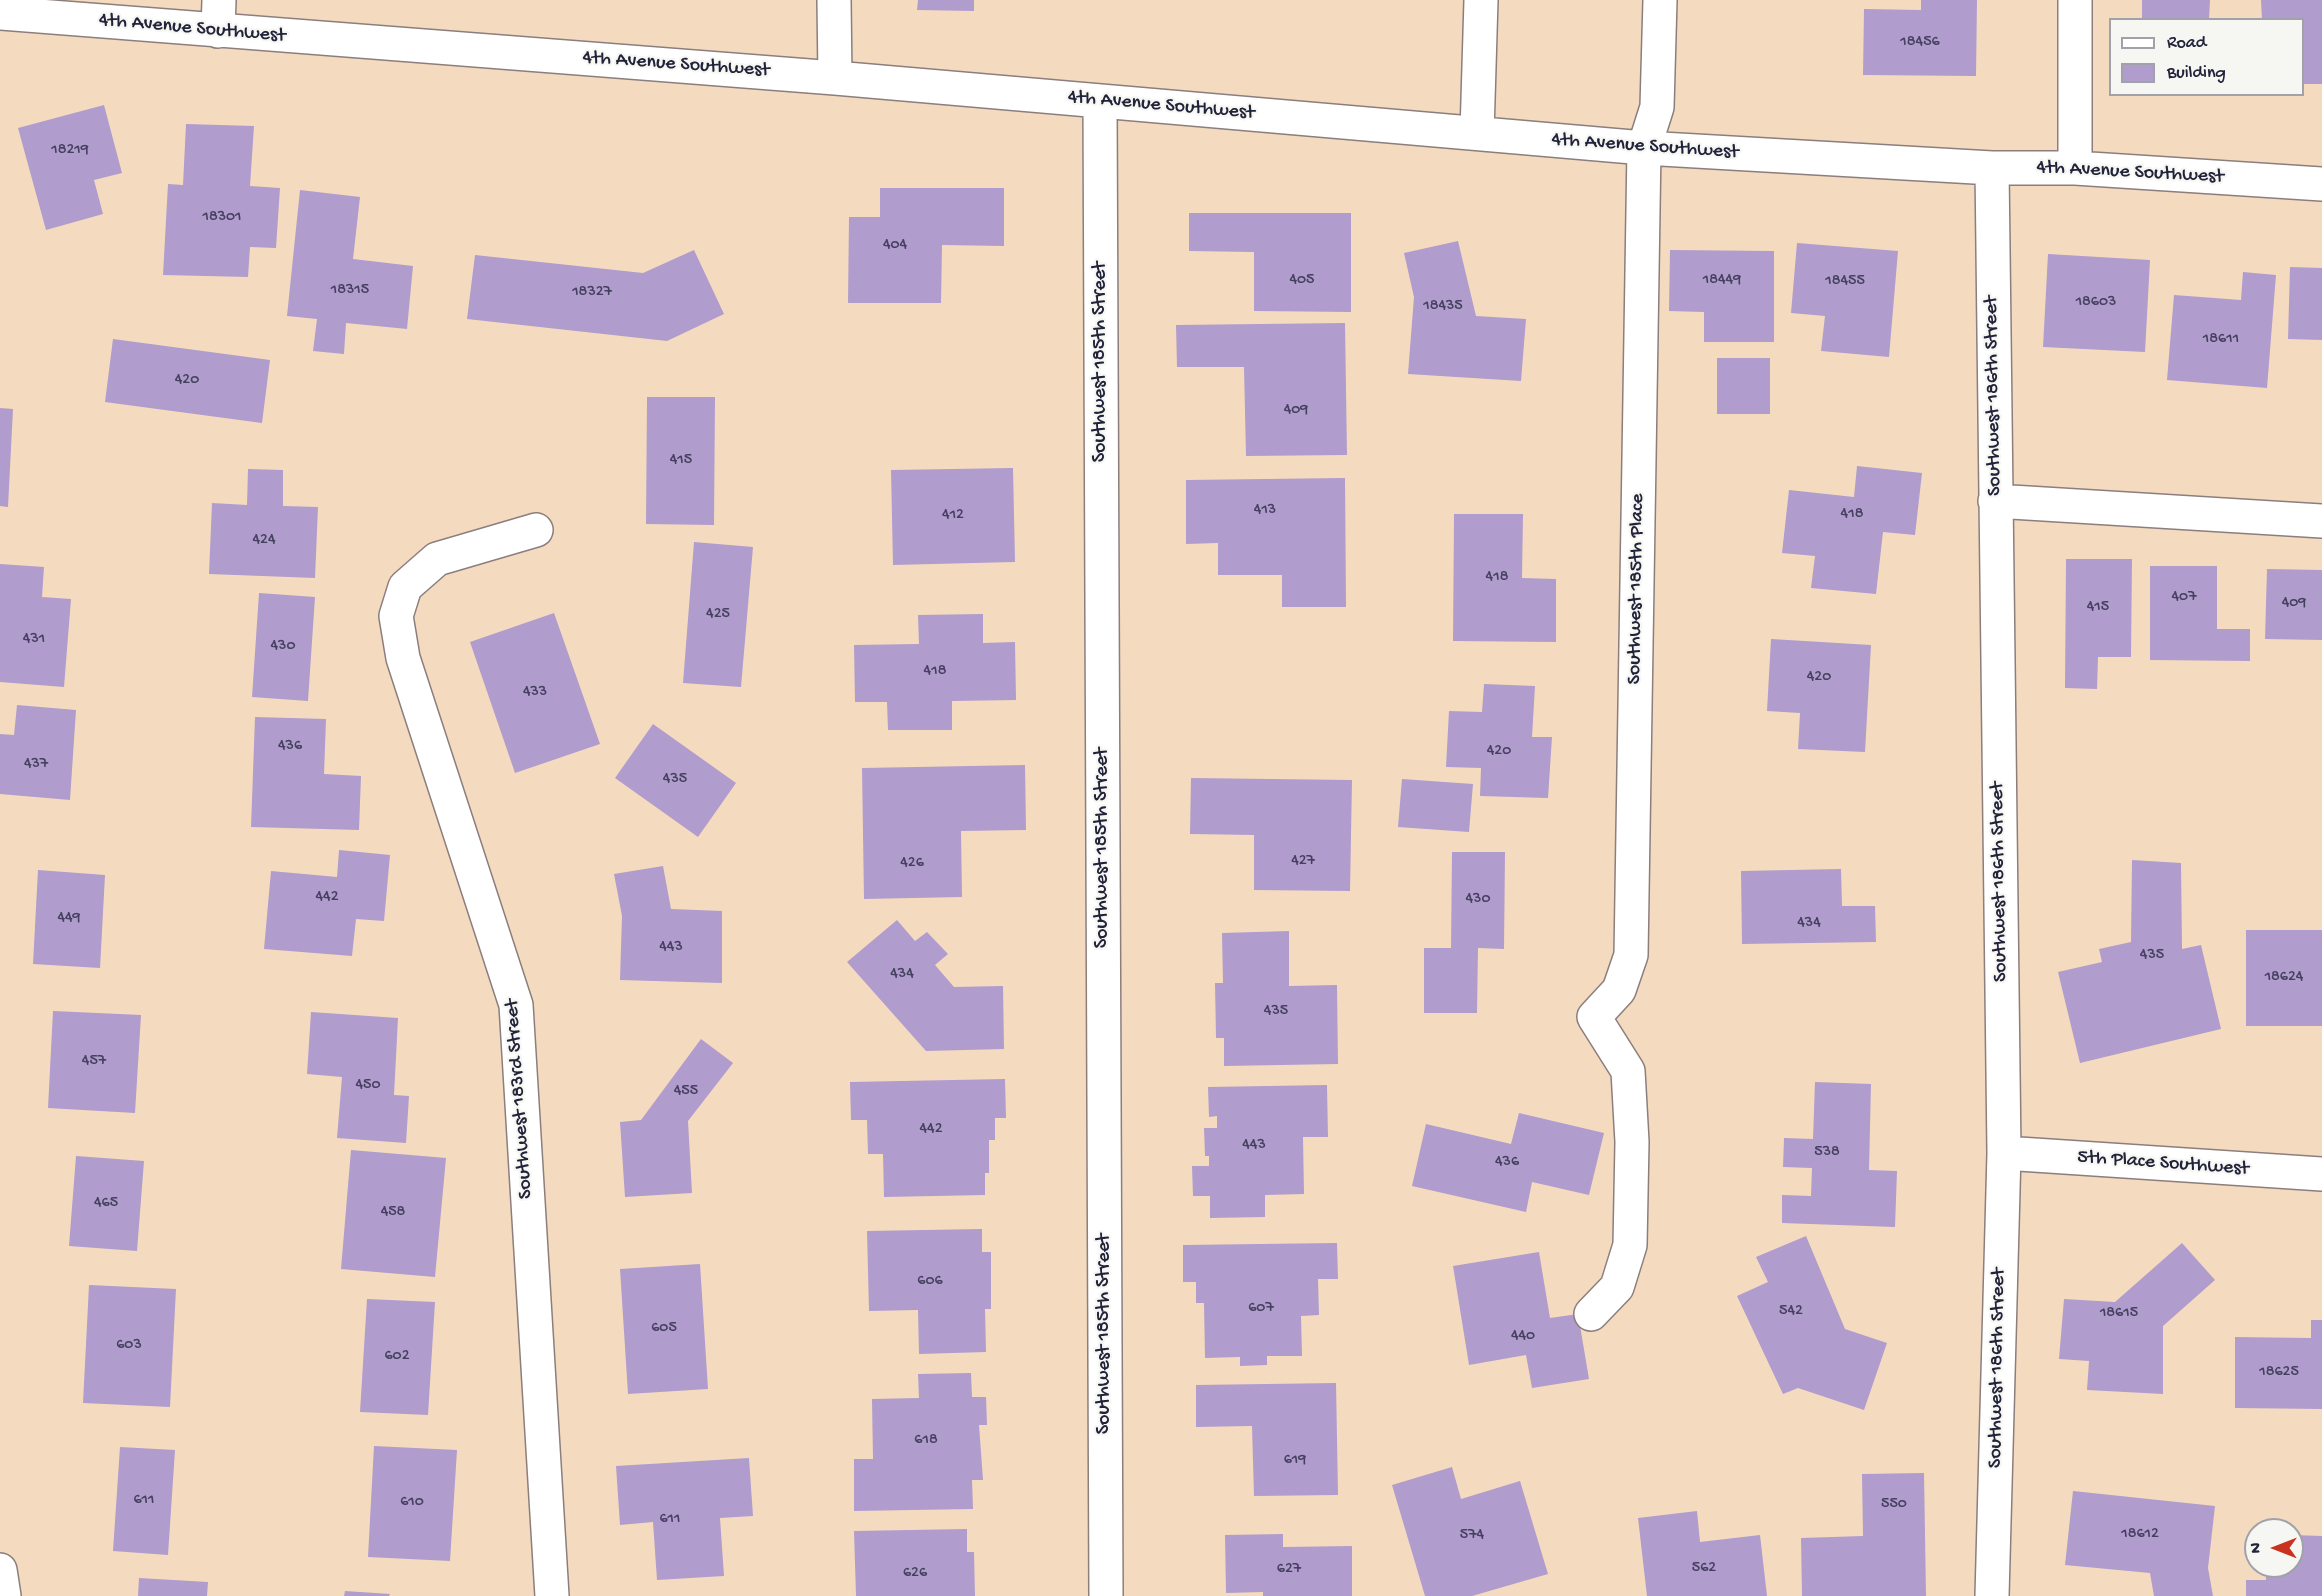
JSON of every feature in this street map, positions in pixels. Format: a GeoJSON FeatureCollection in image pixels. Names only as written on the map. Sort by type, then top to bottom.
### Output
{"type":"FeatureCollection","features":[{"type":"Feature","properties":{"kind":"street"},"geometry":{"type":"LineString","coordinates":[[834,0],[835,78]]}},
{"type":"Feature","properties":{"kind":"street"},"geometry":{"type":"LineString","coordinates":[[1477,133],[1481,0]]}},
{"type":"Feature","properties":{"kind":"street","name":"Southwest 185th Place"},"geometry":{"type":"LineString","coordinates":[[1591,1314],[1617,1287],[1630,1245],[1632,1142],[1628,1071],[1594,1017],[1619,990],[1631,955],[1644,148],[1657,107],[1660,0]]}},
{"type":"Feature","properties":{"kind":"street"},"geometry":{"type":"LineString","coordinates":[[2075,0],[2075,168]]}},
{"type":"Feature","properties":{"kind":"street","name":"4th Avenue Southwest"},"geometry":{"type":"LineString","coordinates":[[0,13],[219,16],[835,78],[1644,148],[1992,168],[2075,168],[2322,184]]}},
{"type":"Feature","properties":{"kind":"street","name":"Southwest 185th Street"},"geometry":{"type":"LineString","coordinates":[[1100,101],[1106,1596]]}},
{"type":"Feature","properties":{"kind":"street","name":"Southwest 186th Street"},"geometry":{"type":"LineString","coordinates":[[1992,168],[2004,1153],[1992,1596]]}},
{"type":"Feature","properties":{"kind":"street"},"geometry":{"type":"LineString","coordinates":[[1995,501],[2322,521]]}},
{"type":"Feature","properties":{"kind":"street","name":"Southwest 183rd Street"},"geometry":{"type":"LineString","coordinates":[[536,530],[437,559],[405,587],[396,616],[403,658],[516,1005],[552,1596]]}},
{"type":"Feature","properties":{"kind":"street","name":"5th Place Southwest"},"geometry":{"type":"LineString","coordinates":[[2004,1153],[2322,1174]]}},
{"type":"Feature","properties":{"kind":"street"},"geometry":{"type":"LineString","coordinates":[[0,1570],[4,1596]]}},
{"type":"Feature","properties":{"kind":"building"},"geometry":{"type":"Polygon","coordinates":[[[918,0],[974,0],[974,11],[917,10],[918,0]]]}},
{"type":"Feature","properties":{"kind":"building"},"geometry":{"type":"Polygon","coordinates":[[[1921,0],[1977,0],[1976,76],[1863,75],[1864,9],[1921,10],[1921,0]]]}},
{"type":"Feature","properties":{"kind":"building"},"geometry":{"type":"Polygon","coordinates":[[[2142,0],[2210,0],[2209,18],[2142,18],[2142,0]]]}},
{"type":"Feature","properties":{"kind":"building"},"geometry":{"type":"Polygon","coordinates":[[[2261,0],[2322,0],[2322,84],[2304,84],[2304,18],[2262,18],[2261,0]]]}},
{"type":"Feature","properties":{"kind":"building"},"geometry":{"type":"Polygon","coordinates":[[[104,105],[122,173],[94,180],[103,214],[46,230],[18,128],[104,105]]]}},
{"type":"Feature","properties":{"kind":"building"},"geometry":{"type":"Polygon","coordinates":[[[186,124],[254,126],[250,186],[280,188],[276,248],[250,247],[248,277],[163,275],[168,184],[183,185],[186,124]]]}},
{"type":"Feature","properties":{"kind":"building"},"geometry":{"type":"Polygon","coordinates":[[[880,188],[1004,188],[1004,246],[942,245],[941,303],[848,303],[849,217],[880,217],[880,188]]]}},
{"type":"Feature","properties":{"kind":"building"},"geometry":{"type":"Polygon","coordinates":[[[300,190],[360,197],[353,259],[413,266],[407,329],[346,323],[344,354],[313,351],[317,319],[287,316],[300,190]]]}},
{"type":"Feature","properties":{"kind":"building"},"geometry":{"type":"Polygon","coordinates":[[[1189,213],[1351,213],[1351,312],[1254,311],[1254,252],[1189,251],[1189,213]]]}},
{"type":"Feature","properties":{"kind":"building"},"geometry":{"type":"Polygon","coordinates":[[[1458,241],[1476,316],[1526,319],[1521,381],[1408,374],[1414,297],[1404,253],[1458,241]]]}},
{"type":"Feature","properties":{"kind":"building"},"geometry":{"type":"Polygon","coordinates":[[[1797,243],[1898,251],[1889,357],[1821,351],[1825,316],[1791,313],[1797,243]]]}},
{"type":"Feature","properties":{"kind":"building"},"geometry":{"type":"Polygon","coordinates":[[[694,250],[724,314],[667,341],[467,319],[475,255],[643,273],[694,250]]]}},
{"type":"Feature","properties":{"kind":"building"},"geometry":{"type":"Polygon","coordinates":[[[1670,250],[1774,251],[1774,342],[1704,342],[1704,312],[1669,311],[1670,250]]]}},
{"type":"Feature","properties":{"kind":"building"},"geometry":{"type":"Polygon","coordinates":[[[2048,254],[2150,260],[2145,352],[2043,347],[2048,254]]]}},
{"type":"Feature","properties":{"kind":"building"},"geometry":{"type":"Polygon","coordinates":[[[2290,267],[2322,268],[2322,340],[2288,339],[2290,267]]]}},
{"type":"Feature","properties":{"kind":"building"},"geometry":{"type":"Polygon","coordinates":[[[2243,272],[2276,275],[2267,388],[2167,380],[2174,295],[2241,300],[2243,272]]]}},
{"type":"Feature","properties":{"kind":"building"},"geometry":{"type":"Polygon","coordinates":[[[1345,323],[1347,455],[1246,456],[1244,367],[1177,367],[1176,325],[1345,323]]]}},
{"type":"Feature","properties":{"kind":"building"},"geometry":{"type":"Polygon","coordinates":[[[113,339],[270,360],[262,423],[105,402],[113,339]]]}},
{"type":"Feature","properties":{"kind":"building"},"geometry":{"type":"Polygon","coordinates":[[[1717,358],[1770,358],[1770,414],[1717,414],[1717,358]]]}},
{"type":"Feature","properties":{"kind":"building"},"geometry":{"type":"Polygon","coordinates":[[[647,397],[715,397],[714,525],[646,524],[647,397]]]}},
{"type":"Feature","properties":{"kind":"building"},"geometry":{"type":"Polygon","coordinates":[[[0,408],[13,409],[8,507],[0,506],[0,408]]]}},
{"type":"Feature","properties":{"kind":"building"},"geometry":{"type":"Polygon","coordinates":[[[1857,466],[1922,473],[1915,535],[1883,532],[1876,594],[1811,588],[1815,556],[1782,553],[1789,490],[1854,497],[1857,466]]]}},
{"type":"Feature","properties":{"kind":"building"},"geometry":{"type":"Polygon","coordinates":[[[1013,468],[1015,562],[893,565],[891,470],[1013,468]]]}},
{"type":"Feature","properties":{"kind":"building"},"geometry":{"type":"Polygon","coordinates":[[[248,469],[283,470],[283,506],[318,507],[315,578],[209,574],[212,503],[247,505],[248,469]]]}},
{"type":"Feature","properties":{"kind":"building"},"geometry":{"type":"Polygon","coordinates":[[[1345,478],[1346,607],[1282,607],[1282,575],[1218,575],[1218,543],[1186,544],[1186,480],[1345,478]]]}},
{"type":"Feature","properties":{"kind":"building"},"geometry":{"type":"Polygon","coordinates":[[[1454,514],[1523,514],[1522,578],[1556,579],[1556,642],[1453,641],[1454,514]]]}},
{"type":"Feature","properties":{"kind":"building"},"geometry":{"type":"Polygon","coordinates":[[[694,542],[753,547],[741,687],[683,683],[694,542]]]}},
{"type":"Feature","properties":{"kind":"building"},"geometry":{"type":"Polygon","coordinates":[[[2066,559],[2132,559],[2131,657],[2098,657],[2097,689],[2065,688],[2066,559]]]}},
{"type":"Feature","properties":{"kind":"building"},"geometry":{"type":"Polygon","coordinates":[[[0,564],[44,567],[42,597],[71,599],[64,687],[0,682],[0,564]]]}},
{"type":"Feature","properties":{"kind":"building"},"geometry":{"type":"Polygon","coordinates":[[[2150,566],[2217,566],[2217,629],[2250,629],[2250,661],[2150,660],[2150,566]]]}},
{"type":"Feature","properties":{"kind":"building"},"geometry":{"type":"Polygon","coordinates":[[[2267,569],[2322,570],[2322,640],[2265,639],[2267,569]]]}},
{"type":"Feature","properties":{"kind":"building"},"geometry":{"type":"Polygon","coordinates":[[[259,593],[315,597],[308,701],[252,697],[259,593]]]}},
{"type":"Feature","properties":{"kind":"building"},"geometry":{"type":"Polygon","coordinates":[[[554,613],[600,744],[515,773],[470,642],[554,613]]]}},
{"type":"Feature","properties":{"kind":"building"},"geometry":{"type":"Polygon","coordinates":[[[983,614],[983,643],[1015,642],[1016,700],[952,701],[952,730],[888,730],[887,702],[855,702],[854,645],[919,644],[918,615],[983,614]]]}},
{"type":"Feature","properties":{"kind":"building"},"geometry":{"type":"Polygon","coordinates":[[[1771,639],[1871,645],[1865,752],[1798,749],[1800,713],[1767,711],[1771,639]]]}},
{"type":"Feature","properties":{"kind":"building"},"geometry":{"type":"Polygon","coordinates":[[[1484,684],[1535,686],[1532,737],[1552,737],[1548,798],[1480,796],[1481,768],[1446,767],[1449,711],[1482,712],[1484,684]]]}},
{"type":"Feature","properties":{"kind":"building"},"geometry":{"type":"Polygon","coordinates":[[[17,705],[76,710],[70,800],[0,794],[0,734],[14,735],[17,705]]]}},
{"type":"Feature","properties":{"kind":"building"},"geometry":{"type":"Polygon","coordinates":[[[255,717],[326,719],[324,774],[361,776],[359,830],[251,827],[255,717]]]}},
{"type":"Feature","properties":{"kind":"building"},"geometry":{"type":"Polygon","coordinates":[[[653,724],[736,783],[698,837],[615,778],[653,724]]]}},
{"type":"Feature","properties":{"kind":"building"},"geometry":{"type":"Polygon","coordinates":[[[1025,765],[1026,830],[961,831],[962,897],[864,899],[862,768],[1025,765]]]}},
{"type":"Feature","properties":{"kind":"building"},"geometry":{"type":"Polygon","coordinates":[[[1191,778],[1352,780],[1350,891],[1254,890],[1254,835],[1190,834],[1191,778]]]}},
{"type":"Feature","properties":{"kind":"building"},"geometry":{"type":"Polygon","coordinates":[[[1402,779],[1473,784],[1469,832],[1398,827],[1402,779]]]}},
{"type":"Feature","properties":{"kind":"building"},"geometry":{"type":"Polygon","coordinates":[[[339,850],[390,855],[384,921],[356,919],[352,956],[264,949],[271,871],[337,877],[339,850]]]}},
{"type":"Feature","properties":{"kind":"building"},"geometry":{"type":"Polygon","coordinates":[[[1452,852],[1505,852],[1504,949],[1478,948],[1477,1013],[1424,1013],[1424,948],[1451,948],[1452,852]]]}},
{"type":"Feature","properties":{"kind":"building"},"geometry":{"type":"Polygon","coordinates":[[[2132,860],[2181,863],[2182,949],[2201,945],[2221,1029],[2080,1063],[2058,972],[2102,962],[2099,949],[2131,942],[2132,860]]]}},
{"type":"Feature","properties":{"kind":"building"},"geometry":{"type":"Polygon","coordinates":[[[663,866],[671,909],[722,911],[722,983],[620,980],[622,916],[614,874],[663,866]]]}},
{"type":"Feature","properties":{"kind":"building"},"geometry":{"type":"Polygon","coordinates":[[[1841,869],[1842,906],[1875,906],[1876,942],[1742,944],[1741,871],[1841,869]]]}},
{"type":"Feature","properties":{"kind":"building"},"geometry":{"type":"Polygon","coordinates":[[[38,870],[105,875],[100,968],[33,964],[38,870]]]}},
{"type":"Feature","properties":{"kind":"building"},"geometry":{"type":"Polygon","coordinates":[[[897,920],[915,941],[927,932],[948,954],[935,965],[954,987],[1003,986],[1004,1049],[926,1051],[847,962],[897,920]]]}},
{"type":"Feature","properties":{"kind":"building"},"geometry":{"type":"Polygon","coordinates":[[[2246,930],[2322,930],[2322,1026],[2246,1026],[2246,930]]]}},
{"type":"Feature","properties":{"kind":"building"},"geometry":{"type":"Polygon","coordinates":[[[1289,931],[1289,986],[1337,985],[1338,1064],[1224,1066],[1224,1038],[1216,1038],[1215,983],[1223,983],[1222,933],[1289,931]]]}},
{"type":"Feature","properties":{"kind":"building"},"geometry":{"type":"Polygon","coordinates":[[[53,1011],[141,1015],[135,1113],[48,1108],[53,1011]]]}},
{"type":"Feature","properties":{"kind":"building"},"geometry":{"type":"Polygon","coordinates":[[[311,1012],[398,1018],[394,1095],[409,1096],[406,1143],[337,1138],[342,1077],[307,1074],[311,1012]]]}},
{"type":"Feature","properties":{"kind":"building"},"geometry":{"type":"Polygon","coordinates":[[[701,1039],[733,1063],[688,1121],[692,1193],[625,1197],[620,1122],[641,1120],[701,1039]]]}},
{"type":"Feature","properties":{"kind":"building"},"geometry":{"type":"Polygon","coordinates":[[[1005,1079],[1006,1118],[995,1118],[995,1140],[989,1140],[989,1173],[985,1173],[985,1195],[884,1197],[883,1154],[868,1154],[867,1120],[851,1120],[850,1082],[1005,1079]]]}},
{"type":"Feature","properties":{"kind":"building"},"geometry":{"type":"Polygon","coordinates":[[[1815,1082],[1871,1084],[1869,1170],[1897,1171],[1895,1227],[1782,1223],[1782,1195],[1811,1196],[1812,1168],[1783,1167],[1784,1138],[1813,1139],[1815,1082]]]}},
{"type":"Feature","properties":{"kind":"building"},"geometry":{"type":"Polygon","coordinates":[[[1327,1085],[1328,1137],[1303,1137],[1304,1194],[1265,1195],[1265,1217],[1210,1218],[1210,1196],[1193,1196],[1192,1166],[1209,1166],[1209,1156],[1205,1156],[1204,1128],[1217,1128],[1217,1116],[1209,1117],[1208,1087],[1327,1085]]]}},
{"type":"Feature","properties":{"kind":"building"},"geometry":{"type":"Polygon","coordinates":[[[1519,1113],[1604,1133],[1589,1195],[1532,1182],[1526,1212],[1412,1186],[1426,1124],[1511,1144],[1519,1113]]]}},
{"type":"Feature","properties":{"kind":"building"},"geometry":{"type":"Polygon","coordinates":[[[351,1150],[446,1158],[435,1277],[341,1269],[351,1150]]]}},
{"type":"Feature","properties":{"kind":"building"},"geometry":{"type":"Polygon","coordinates":[[[76,1156],[144,1161],[137,1251],[69,1246],[76,1156]]]}},
{"type":"Feature","properties":{"kind":"building"},"geometry":{"type":"Polygon","coordinates":[[[982,1229],[982,1252],[991,1252],[991,1309],[985,1309],[986,1352],[919,1354],[918,1310],[869,1311],[867,1231],[982,1229]]]}},
{"type":"Feature","properties":{"kind":"building"},"geometry":{"type":"Polygon","coordinates":[[[1806,1236],[1845,1329],[1887,1343],[1864,1410],[1798,1388],[1783,1394],[1737,1296],[1768,1282],[1756,1257],[1806,1236]]]}},
{"type":"Feature","properties":{"kind":"building"},"geometry":{"type":"Polygon","coordinates":[[[1337,1243],[1338,1279],[1318,1279],[1319,1315],[1301,1316],[1302,1356],[1267,1356],[1267,1365],[1240,1366],[1240,1357],[1205,1358],[1204,1303],[1196,1303],[1196,1282],[1183,1282],[1183,1245],[1337,1243]]]}},
{"type":"Feature","properties":{"kind":"building"},"geometry":{"type":"Polygon","coordinates":[[[2182,1243],[2215,1280],[2163,1326],[2163,1394],[2087,1390],[2089,1361],[2059,1359],[2064,1299],[2115,1302],[2182,1243]]]}},
{"type":"Feature","properties":{"kind":"building"},"geometry":{"type":"Polygon","coordinates":[[[1539,1252],[1550,1318],[1578,1314],[1589,1379],[1532,1388],[1526,1355],[1469,1365],[1453,1266],[1539,1252]]]}},
{"type":"Feature","properties":{"kind":"building"},"geometry":{"type":"Polygon","coordinates":[[[700,1264],[708,1389],[628,1394],[620,1269],[700,1264]]]}},
{"type":"Feature","properties":{"kind":"building"},"geometry":{"type":"Polygon","coordinates":[[[89,1285],[176,1289],[170,1407],[83,1403],[89,1285]]]}},
{"type":"Feature","properties":{"kind":"building"},"geometry":{"type":"Polygon","coordinates":[[[367,1299],[435,1302],[428,1415],[360,1412],[367,1299]]]}},
{"type":"Feature","properties":{"kind":"building"},"geometry":{"type":"Polygon","coordinates":[[[2311,1320],[2322,1320],[2322,1409],[2235,1408],[2235,1337],[2311,1338],[2311,1320]]]}},
{"type":"Feature","properties":{"kind":"building"},"geometry":{"type":"Polygon","coordinates":[[[971,1373],[972,1397],[986,1397],[987,1425],[979,1425],[983,1480],[972,1480],[973,1509],[854,1511],[854,1459],[873,1459],[872,1399],[919,1398],[918,1374],[971,1373]]]}},
{"type":"Feature","properties":{"kind":"building"},"geometry":{"type":"Polygon","coordinates":[[[1336,1383],[1338,1495],[1254,1496],[1252,1426],[1196,1427],[1196,1385],[1336,1383]]]}},
{"type":"Feature","properties":{"kind":"building"},"geometry":{"type":"Polygon","coordinates":[[[374,1446],[457,1450],[450,1561],[368,1557],[374,1446]]]}},
{"type":"Feature","properties":{"kind":"building"},"geometry":{"type":"Polygon","coordinates":[[[120,1447],[175,1450],[168,1555],[113,1551],[120,1447]]]}},
{"type":"Feature","properties":{"kind":"building"},"geometry":{"type":"Polygon","coordinates":[[[749,1458],[753,1516],[720,1518],[724,1576],[657,1580],[653,1522],[620,1525],[616,1466],[749,1458]]]}},
{"type":"Feature","properties":{"kind":"building"},"geometry":{"type":"Polygon","coordinates":[[[1452,1467],[1461,1499],[1520,1481],[1548,1574],[1472,1596],[1425,1596],[1392,1485],[1452,1467]]]}},
{"type":"Feature","properties":{"kind":"building"},"geometry":{"type":"Polygon","coordinates":[[[1924,1473],[1926,1596],[1802,1596],[1801,1538],[1863,1536],[1862,1474],[1924,1473]]]}},
{"type":"Feature","properties":{"kind":"building"},"geometry":{"type":"Polygon","coordinates":[[[2073,1491],[2215,1506],[2208,1568],[2213,1596],[2154,1596],[2150,1573],[2065,1565],[2073,1491]]]}},
{"type":"Feature","properties":{"kind":"building"},"geometry":{"type":"Polygon","coordinates":[[[1697,1511],[1700,1542],[1760,1535],[1767,1596],[1647,1596],[1638,1518],[1697,1511]]]}},
{"type":"Feature","properties":{"kind":"building"},"geometry":{"type":"Polygon","coordinates":[[[967,1529],[967,1552],[974,1552],[975,1596],[856,1596],[854,1531],[967,1529]]]}},
{"type":"Feature","properties":{"kind":"building"},"geometry":{"type":"Polygon","coordinates":[[[1283,1534],[1283,1547],[1352,1546],[1352,1596],[1263,1596],[1263,1592],[1226,1593],[1225,1535],[1283,1534]]]}},
{"type":"Feature","properties":{"kind":"building"},"geometry":{"type":"Polygon","coordinates":[[[2304,1535],[2322,1536],[2322,1596],[2246,1596],[2246,1580],[2266,1580],[2266,1578],[2304,1578],[2304,1535]]]}},
{"type":"Feature","properties":{"kind":"building"},"geometry":{"type":"Polygon","coordinates":[[[139,1578],[208,1582],[207,1596],[138,1596],[139,1578]]]}},
{"type":"Feature","properties":{"kind":"building"},"geometry":{"type":"Polygon","coordinates":[[[345,1591],[390,1594],[389,1596],[344,1596],[345,1591]]]}}]}
